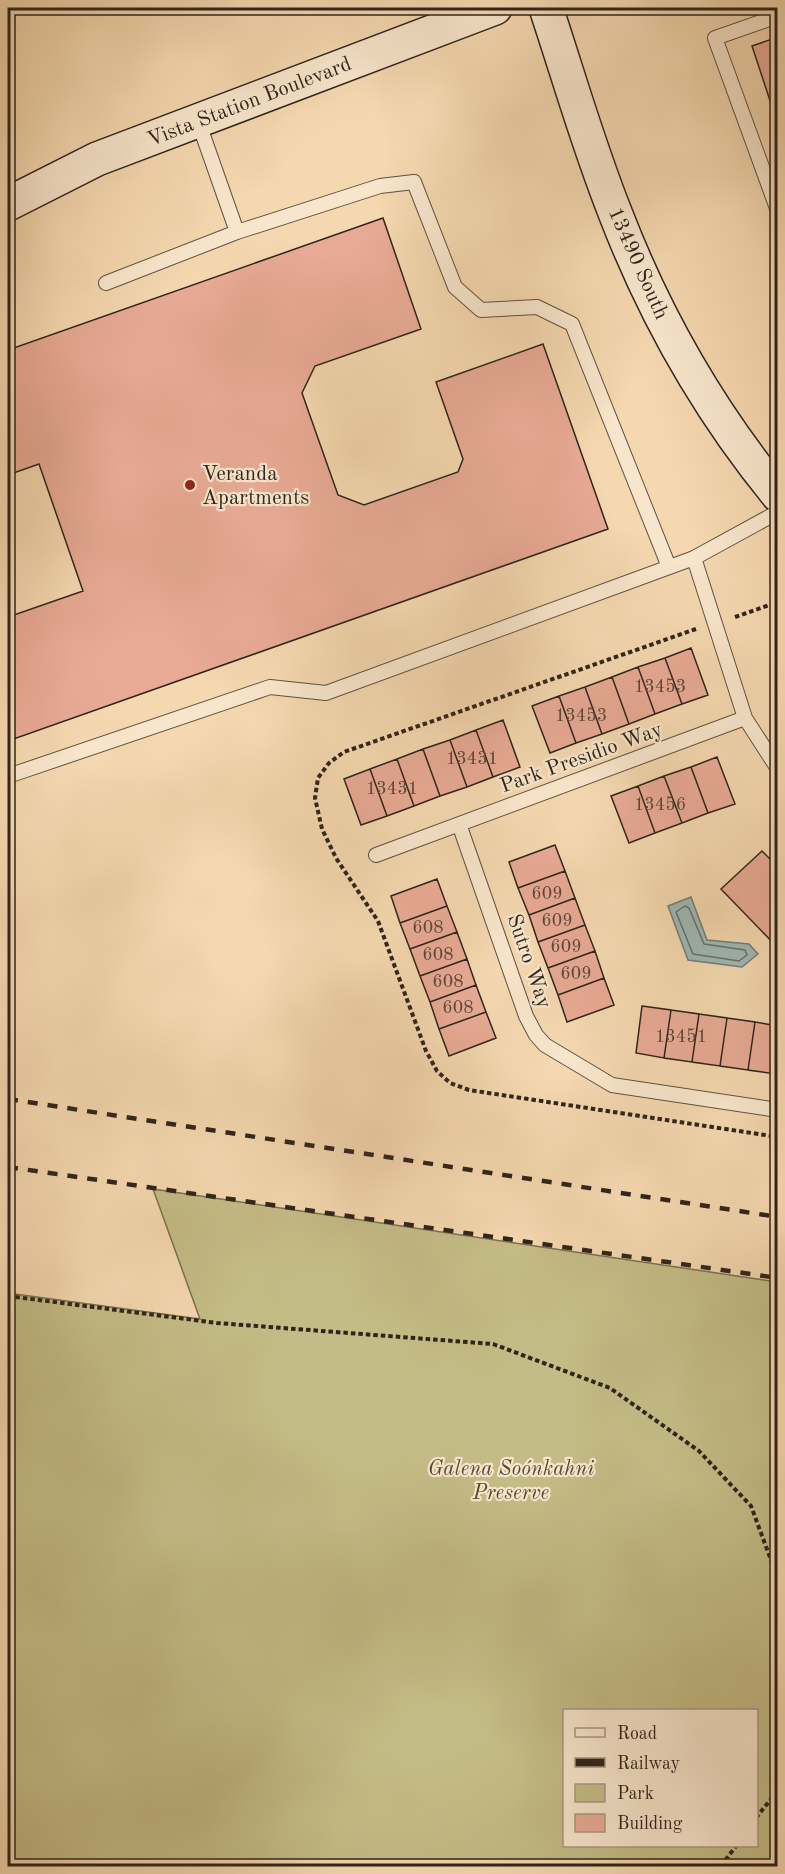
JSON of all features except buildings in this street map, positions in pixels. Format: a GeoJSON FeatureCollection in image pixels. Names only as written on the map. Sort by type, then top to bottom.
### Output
{"type":"FeatureCollection","features":[{"type":"Feature","properties":{"kind":"main road","name":"Vista Station Boulevard"},"geometry":{"type":"LineString","coordinates":[[8,204],[97,159],[495,8]]}},
{"type":"Feature","properties":{"kind":"main road","name":"13490 South"},"geometry":{"type":"LineString","coordinates":[[546,8],[616,216],[673,341],[742,452],[777,495]]}},
{"type":"Feature","properties":{"kind":"lane"},"geometry":{"type":"LineString","coordinates":[[777,16],[716,38],[777,211]]}},
{"type":"Feature","properties":{"kind":"lane"},"geometry":{"type":"LineString","coordinates":[[198,121],[237,232]]}},
{"type":"Feature","properties":{"kind":"lane"},"geometry":{"type":"LineString","coordinates":[[106,283],[237,232],[380,186],[414,182],[455,287],[481,310],[537,307],[572,324],[669,567]]}},
{"type":"Feature","properties":{"kind":"lane"},"geometry":{"type":"LineString","coordinates":[[8,776],[270,687],[326,693],[694,558],[777,512]]}},
{"type":"Feature","properties":{"kind":"lane"},"geometry":{"type":"LineString","coordinates":[[694,558],[745,718],[777,769]]}},
{"type":"Feature","properties":{"kind":"lane","name":"Park Presidio Way"},"geometry":{"type":"LineString","coordinates":[[376,855],[745,718]]}},
{"type":"Feature","properties":{"kind":"lane","name":"Sutro Way"},"geometry":{"type":"LineString","coordinates":[[459,824],[531,1026],[545,1046],[602,1081],[624,1088],[777,1110]]}},
{"type":"Feature","properties":{"kind":"path"},"geometry":{"type":"LineString","coordinates":[[735,617],[777,602]]}},
{"type":"Feature","properties":{"kind":"path"},"geometry":{"type":"LineString","coordinates":[[8,1296],[217,1323],[493,1344],[610,1388],[699,1451],[750,1506],[777,1579]]}},
{"type":"Feature","properties":{"kind":"path"},"geometry":{"type":"LineString","coordinates":[[758,1815],[777,1790]]}},
{"type":"Feature","properties":{"kind":"path"},"geometry":{"type":"LineString","coordinates":[[722,1866],[735,1847]]}},
{"type":"Feature","properties":{"kind":"green space","name":"Galena Soónkahni Preserve"},"geometry":{"type":"Polygon","coordinates":[[[153,1189],[777,1282],[777,1866],[8,1866],[8,1293],[200,1319],[153,1189]]]}},
{"type":"Feature","properties":{"kind":"water"},"geometry":{"type":"Polygon","coordinates":[[[691,897],[707,940],[749,944],[758,954],[742,967],[688,960],[668,906],[691,897]]]}},
{"type":"Feature","properties":{"kind":"railway"},"geometry":{"type":"LineString","coordinates":[[8,1099],[778,1217]]}},
{"type":"Feature","properties":{"kind":"railway"},"geometry":{"type":"LineString","coordinates":[[8,1167],[778,1278]]}},
{"type":"Feature","properties":{"kind":"place","name":"Veranda Apartments"},"geometry":{"type":"Point","coordinates":[190,485]}}]}
